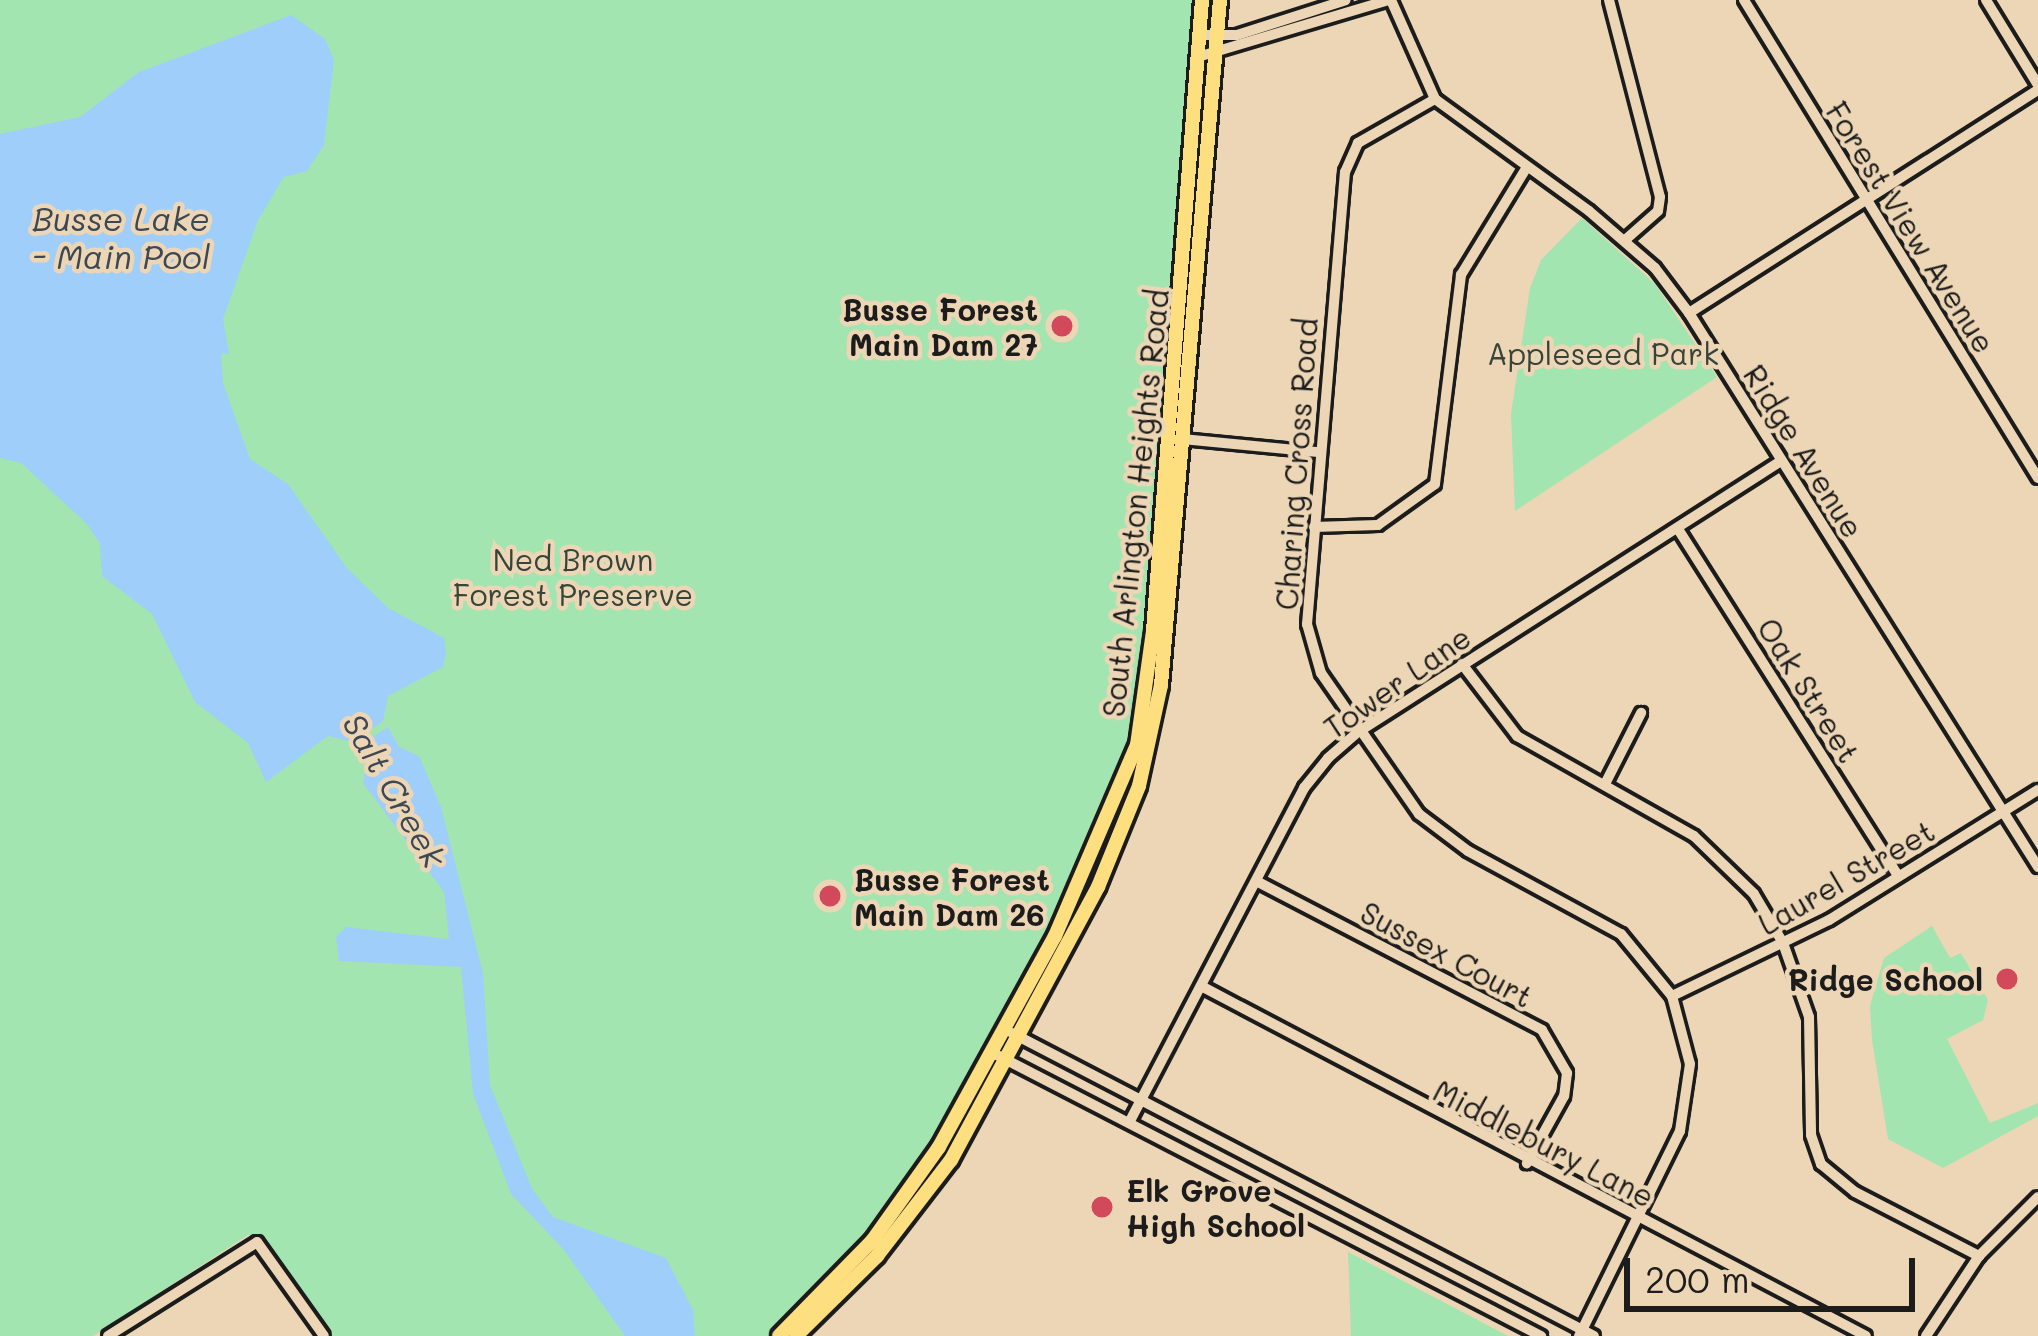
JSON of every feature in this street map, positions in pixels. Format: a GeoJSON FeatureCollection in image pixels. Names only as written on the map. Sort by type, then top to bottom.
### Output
{"type":"FeatureCollection","features":[{"type":"Feature","properties":{"kind":"main road","name":"South Arlington Heights Road"},"geometry":{"type":"LineString","coordinates":[[779,1336],[895,1213],[992,1053],[1100,844],[1144,714],[1202,0]]}},
{"type":"Feature","properties":{"kind":"main road","name":"South Arlington Heights Road"},"geometry":{"type":"LineString","coordinates":[[796,1336],[920,1203],[1010,1061],[1117,848],[1146,759],[1161,685],[1220,0]]}},
{"type":"Feature","properties":{"kind":"street"},"geometry":{"type":"LineString","coordinates":[[1201,35],[1219,35],[1346,0]]}},
{"type":"Feature","properties":{"kind":"street"},"geometry":{"type":"LineString","coordinates":[[1201,56],[1390,0]]}},
{"type":"Feature","properties":{"kind":"street","name":"Ridge Avenue"},"geometry":{"type":"LineString","coordinates":[[1390,0],[1436,99],[1624,241],[1689,314],[2038,867]]}},
{"type":"Feature","properties":{"kind":"street"},"geometry":{"type":"LineString","coordinates":[[1609,0],[1660,197],[1658,212],[1624,241]]}},
{"type":"Feature","properties":{"kind":"street","name":"Forest View Avenue"},"geometry":{"type":"LineString","coordinates":[[1744,0],[2038,478]]}},
{"type":"Feature","properties":{"kind":"street"},"geometry":{"type":"LineString","coordinates":[[1689,314],[2038,88],[1986,0]]}},
{"type":"Feature","properties":{"kind":"street","name":"Charing Cross Road"},"geometry":{"type":"LineString","coordinates":[[1436,99],[1417,116],[1366,137],[1349,156],[1318,452],[1310,645],[1358,732],[1430,824],[1621,934],[1672,996],[1689,1083],[1672,1154],[1585,1334]]}},
{"type":"Feature","properties":{"kind":"street"},"geometry":{"type":"LineString","coordinates":[[1314,527],[1378,526],[1435,484],[1461,275],[1525,170]]}},
{"type":"Feature","properties":{"kind":"street"},"geometry":{"type":"LineString","coordinates":[[1182,439],[1318,452]]}},
{"type":"Feature","properties":{"kind":"street","name":"Tower Lane"},"geometry":{"type":"LineString","coordinates":[[1130,1121],[1260,883],[1313,774],[1358,732],[1781,461]]}},
{"type":"Feature","properties":{"kind":"street","name":"Oak Street"},"geometry":{"type":"LineString","coordinates":[[1678,529],[1898,876]]}},
{"type":"Feature","properties":{"kind":"street"},"geometry":{"type":"LineString","coordinates":[[1462,664],[1517,736],[1605,784],[1726,864],[1784,943],[1809,1017],[1811,1135],[1820,1164],[1855,1192],[1979,1256]]}},
{"type":"Feature","properties":{"kind":"street"},"geometry":{"type":"LineString","coordinates":[[1605,784],[1642,713]]}},
{"type":"Feature","properties":{"kind":"street","name":"Laurel Street"},"geometry":{"type":"LineString","coordinates":[[1672,996],[1784,943],[2038,790]]}},
{"type":"Feature","properties":{"kind":"street","name":"Sussex Court"},"geometry":{"type":"LineString","coordinates":[[1260,883],[1542,1030],[1567,1073],[1564,1096],[1527,1163]]}},
{"type":"Feature","properties":{"kind":"street","name":"Middlebury Lane"},"geometry":{"type":"LineString","coordinates":[[1203,986],[1527,1163],[1865,1336]]}},
{"type":"Feature","properties":{"kind":"street"},"geometry":{"type":"LineString","coordinates":[[1005,1030],[1143,1096],[1585,1334]]}},
{"type":"Feature","properties":{"kind":"street"},"geometry":{"type":"LineString","coordinates":[[992,1053],[1541,1336]]}},
{"type":"Feature","properties":{"kind":"street"},"geometry":{"type":"LineString","coordinates":[[1925,1336],[1979,1256],[2038,1197]]}},
{"type":"Feature","properties":{"kind":"street"},"geometry":{"type":"LineString","coordinates":[[108,1336],[257,1242],[324,1336]]}},
{"type":"Feature","properties":{"kind":"green space","name":"Ned Brown Forest Preserve"},"geometry":{"type":"Polygon","coordinates":[[[0,0],[1202,0],[1137,747],[998,1044],[886,1225],[779,1336],[324,1336],[264,1239],[248,1235],[93,1336],[0,1336],[0,0]]]}},
{"type":"Feature","properties":{"kind":"green space","name":"Appleseed Park"},"geometry":{"type":"Polygon","coordinates":[[[1582,218],[1655,284],[1717,377],[1515,511],[1511,414],[1530,288],[1541,260],[1582,218]]]}},
{"type":"Feature","properties":{"kind":"green space"},"geometry":{"type":"Polygon","coordinates":[[[1932,926],[1950,958],[1961,953],[1988,1000],[1983,1020],[1947,1039],[1990,1123],[2038,1103],[2038,1116],[1943,1168],[1888,1139],[1870,1006],[1884,958],[1932,926]]]}},
{"type":"Feature","properties":{"kind":"green space"},"geometry":{"type":"Polygon","coordinates":[[[1348,1252],[1508,1336],[1351,1336],[1348,1252]]]}},
{"type":"Feature","properties":{"kind":"water","name":"Busse Lake - Main Pool"},"geometry":{"type":"Polygon","coordinates":[[[291,15],[325,39],[334,60],[324,145],[307,171],[284,177],[258,220],[223,319],[229,354],[221,353],[223,383],[250,459],[288,484],[346,567],[388,608],[444,638],[446,653],[443,667],[388,696],[383,721],[353,742],[328,736],[266,782],[248,743],[195,702],[152,614],[102,576],[100,544],[87,524],[21,463],[0,458],[0,134],[80,117],[139,72],[291,15]]]}},
{"type":"Feature","properties":{"kind":"water","name":"Salt Creek"},"geometry":{"type":"Polygon","coordinates":[[[388,727],[399,747],[419,756],[441,807],[483,973],[490,1085],[532,1189],[553,1217],[666,1258],[693,1310],[695,1336],[625,1336],[564,1250],[511,1194],[473,1094],[461,967],[339,961],[336,937],[346,927],[449,939],[444,892],[363,783],[366,766],[356,748],[388,727]]]}},
{"type":"Feature","properties":{"kind":"place","name":"Busse Forest Main Dam 27"},"geometry":{"type":"Point","coordinates":[1062,326]}},
{"type":"Feature","properties":{"kind":"place","name":"Busse Forest Main Dam 26"},"geometry":{"type":"Point","coordinates":[830,896]}},
{"type":"Feature","properties":{"kind":"place","name":"Ridge School"},"geometry":{"type":"Point","coordinates":[2007,979]}},
{"type":"Feature","properties":{"kind":"place","name":"Elk Grove High School"},"geometry":{"type":"Point","coordinates":[1102,1207]}}]}
